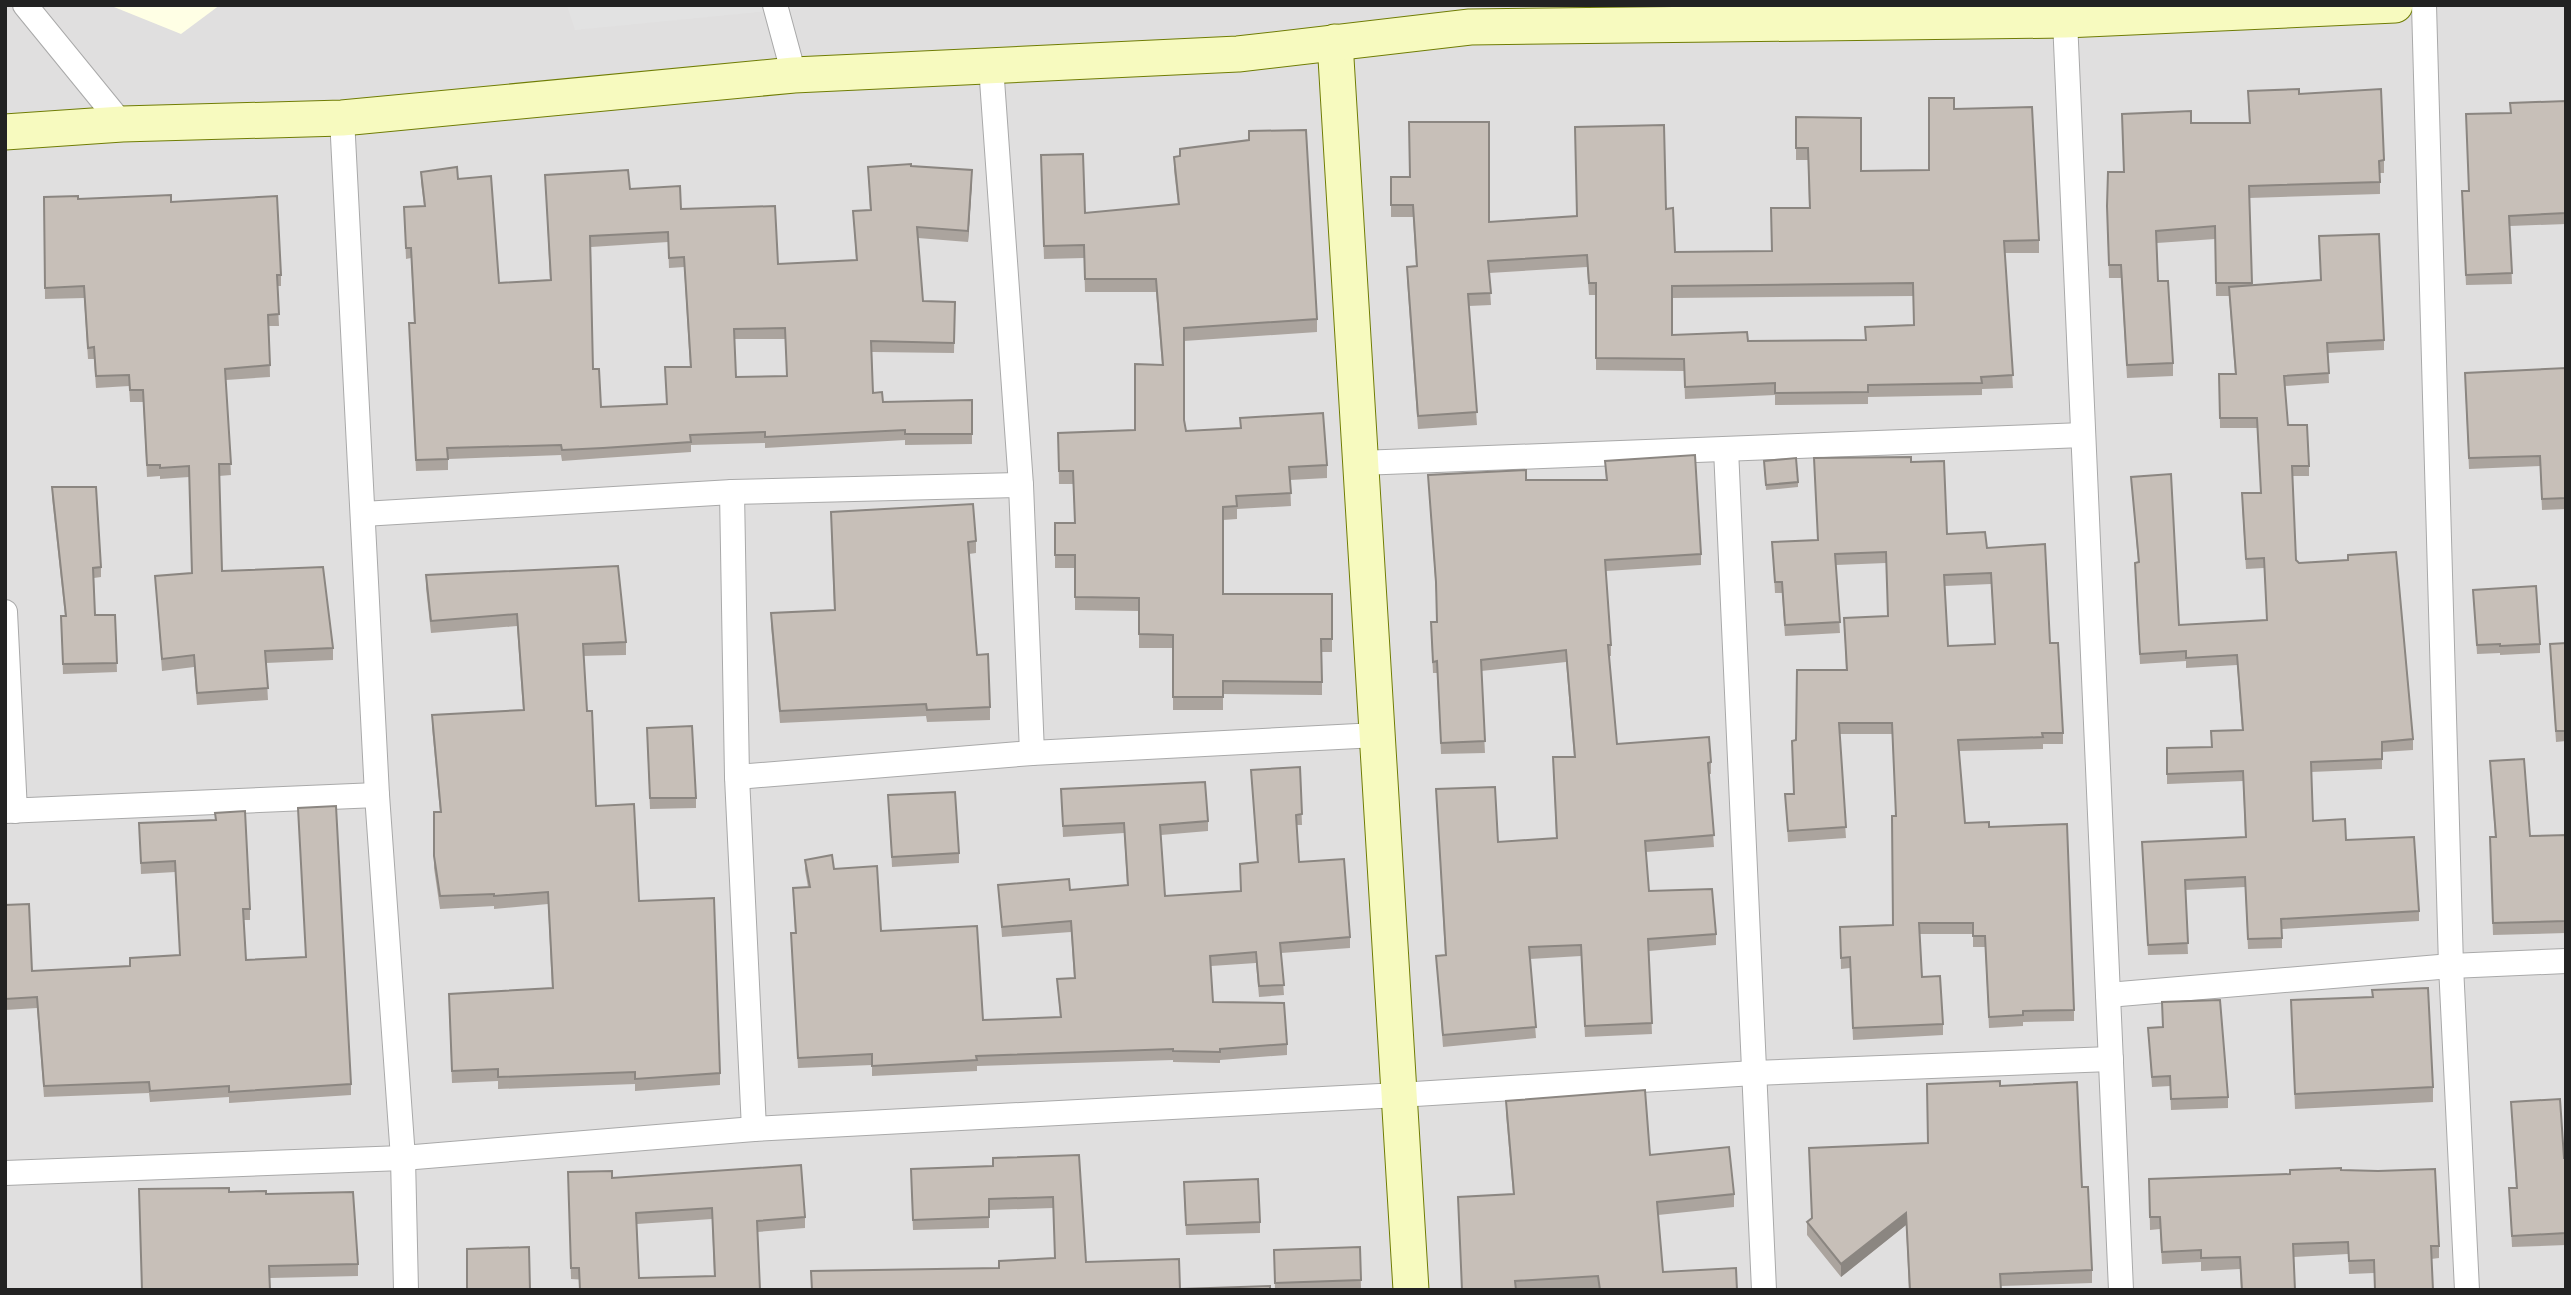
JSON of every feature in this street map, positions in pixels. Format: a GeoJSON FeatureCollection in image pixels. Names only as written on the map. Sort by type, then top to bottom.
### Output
{"type":"FeatureCollection","features":[{"type":"Feature","properties":{"kind":"street"},"geometry":{"type":"LineString","coordinates":[[25,5],[122,124]]}},
{"type":"Feature","properties":{"kind":"street"},"geometry":{"type":"LineString","coordinates":[[775,5],[794,75]]}},
{"type":"Feature","properties":{"kind":"street"},"geometry":{"type":"LineString","coordinates":[[5,132],[122,124],[342,118],[794,75],[1238,54],[1335,42],[1470,16],[1838,15],[2065,20],[2213,8],[2395,5]]}},
{"type":"Feature","properties":{"kind":"street"},"geometry":{"type":"LineString","coordinates":[[2424,5],[2451,966],[2467,1290]]}},
{"type":"Feature","properties":{"kind":"street"},"geometry":{"type":"LineString","coordinates":[[2065,20],[2121,1290]]}},
{"type":"Feature","properties":{"kind":"street"},"geometry":{"type":"LineString","coordinates":[[1335,42],[1411,1290]]}},
{"type":"Feature","properties":{"kind":"street"},"geometry":{"type":"LineString","coordinates":[[991,66],[1021,485],[1032,753]]}},
{"type":"Feature","properties":{"kind":"street"},"geometry":{"type":"LineString","coordinates":[[342,118],[377,795],[402,1157],[406,1290]]}},
{"type":"Feature","properties":{"kind":"street"},"geometry":{"type":"LineString","coordinates":[[1360,463],[2083,435]]}},
{"type":"Feature","properties":{"kind":"street"},"geometry":{"type":"LineString","coordinates":[[1726,449],[1764,1290]]}},
{"type":"Feature","properties":{"kind":"street"},"geometry":{"type":"LineString","coordinates":[[363,514],[732,492],[1021,485]]}},
{"type":"Feature","properties":{"kind":"street"},"geometry":{"type":"LineString","coordinates":[[732,492],[737,777],[754,1129]]}},
{"type":"Feature","properties":{"kind":"street"},"geometry":{"type":"LineString","coordinates":[[5,612],[10,811],[377,795]]}},
{"type":"Feature","properties":{"kind":"street"},"geometry":{"type":"LineString","coordinates":[[737,777],[1032,753],[1377,735]]}},
{"type":"Feature","properties":{"kind":"street"},"geometry":{"type":"LineString","coordinates":[[2108,995],[2451,966],[2566,961]]}},
{"type":"Feature","properties":{"kind":"street"},"geometry":{"type":"LineString","coordinates":[[5,1173],[402,1157],[754,1129],[1399,1096],[1754,1073],[2111,1059]]}},
{"type":"Feature","properties":{"kind":"shaded area"},"geometry":{"type":"Polygon","coordinates":[[[5,5],[2566,5],[2566,1290],[5,1290],[5,5]]]}},
{"type":"Feature","properties":{"kind":"shaded area"},"geometry":{"type":"Polygon","coordinates":[[[109,5],[220,5],[181,34],[109,5]]]}},
{"type":"Feature","properties":{"kind":"shaded area"},"geometry":{"type":"Polygon","coordinates":[[[567,5],[832,5],[575,30],[567,5]]]}},
{"type":"Feature","properties":{"kind":"building"},"geometry":{"type":"Polygon","coordinates":[[[2299,89],[2299,94],[2381,89],[2384,160],[2379,161],[2380,182],[2249,186],[2252,283],[2216,283],[2215,226],[2156,231],[2158,281],[2168,281],[2173,363],[2127,365],[2121,265],[2109,265],[2107,206],[2108,172],[2124,172],[2122,114],[2191,111],[2191,123],[2250,123],[2248,91],[2299,89]]]}},
{"type":"Feature","properties":{"kind":"building"},"geometry":{"type":"Polygon","coordinates":[[[1929,98],[1954,98],[1954,109],[2032,107],[2039,240],[2004,241],[2013,375],[1981,377],[1982,383],[1868,385],[1868,392],[1775,393],[1775,383],[1685,387],[1684,359],[1596,358],[1596,283],[1589,283],[1587,255],[1488,261],[1491,293],[1468,294],[1477,412],[1418,416],[1407,267],[1417,266],[1413,205],[1391,205],[1391,177],[1410,177],[1409,122],[1489,122],[1489,222],[1577,216],[1575,127],[1664,125],[1666,209],[1673,208],[1675,252],[1772,251],[1771,208],[1810,208],[1808,148],[1796,148],[1796,117],[1861,118],[1861,171],[1929,170],[1929,98]],[[1913,283],[1672,286],[1672,335],[1747,332],[1748,341],[1866,340],[1865,327],[1914,325],[1913,283]]]}},
{"type":"Feature","properties":{"kind":"building"},"geometry":{"type":"Polygon","coordinates":[[[2566,101],[2566,213],[2509,216],[2512,273],[2466,275],[2462,191],[2469,191],[2466,114],[2511,113],[2510,103],[2566,101]]]}},
{"type":"Feature","properties":{"kind":"building"},"geometry":{"type":"Polygon","coordinates":[[[1306,130],[1317,319],[1184,328],[1184,420],[1186,431],[1241,428],[1240,418],[1323,413],[1327,465],[1289,467],[1291,493],[1236,496],[1237,506],[1223,507],[1223,594],[1332,594],[1332,639],[1321,639],[1322,682],[1223,681],[1223,697],[1173,697],[1173,635],[1139,634],[1139,598],[1075,597],[1075,555],[1055,555],[1055,523],[1075,523],[1073,471],[1059,471],[1058,433],[1135,430],[1135,364],[1163,365],[1156,279],[1085,279],[1084,245],[1044,246],[1041,155],[1083,154],[1085,213],[1179,204],[1174,157],[1180,156],[1180,149],[1249,140],[1249,131],[1306,130]]]}},
{"type":"Feature","properties":{"kind":"building"},"geometry":{"type":"Polygon","coordinates":[[[911,164],[972,170],[968,231],[917,227],[923,301],[955,302],[954,343],[871,341],[873,393],[882,392],[883,402],[972,400],[972,434],[905,434],[905,430],[765,437],[765,432],[690,435],[691,442],[603,448],[562,450],[561,445],[447,448],[448,459],[416,460],[409,323],[415,323],[411,248],[406,248],[404,207],[425,206],[421,172],[457,167],[458,179],[491,176],[499,283],[551,280],[545,175],[628,170],[630,189],[680,186],[681,209],[775,206],[778,264],[857,260],[853,211],[871,210],[868,167],[911,164]],[[668,232],[590,236],[593,369],[599,369],[601,407],[667,404],[665,367],[691,367],[684,257],[669,258],[668,232]],[[785,328],[734,329],[736,377],[787,376],[785,328]]]}},
{"type":"Feature","properties":{"kind":"building"},"geometry":{"type":"Polygon","coordinates":[[[171,195],[171,202],[277,196],[281,275],[277,275],[279,314],[268,315],[270,365],[225,369],[231,464],[219,464],[222,571],[323,567],[333,648],[265,651],[268,688],[197,693],[194,655],[162,659],[155,576],[192,573],[189,466],[160,468],[160,465],[147,465],[143,390],[130,390],[129,375],[96,376],[94,347],[88,348],[84,286],[45,288],[44,197],[78,196],[78,199],[171,195]]]}},
{"type":"Feature","properties":{"kind":"building"},"geometry":{"type":"Polygon","coordinates":[[[2379,234],[2384,340],[2327,343],[2329,373],[2284,376],[2288,425],[2307,425],[2309,466],[2292,466],[2296,560],[2299,563],[2348,560],[2348,555],[2396,552],[2413,739],[2382,742],[2382,759],[2311,762],[2313,821],[2345,819],[2346,840],[2414,837],[2419,911],[2281,919],[2282,938],[2248,939],[2245,877],[2185,880],[2188,943],[2148,945],[2142,842],[2246,837],[2243,771],[2167,774],[2167,748],[2212,747],[2211,731],[2243,730],[2237,655],[2186,658],[2186,651],[2140,654],[2135,563],[2139,562],[2131,477],[2171,474],[2179,625],[2267,620],[2264,558],[2246,559],[2242,493],[2261,493],[2257,418],[2220,418],[2219,374],[2236,374],[2229,287],[2321,280],[2319,236],[2379,234]]]}},
{"type":"Feature","properties":{"kind":"building"},"geometry":{"type":"Polygon","coordinates":[[[2566,368],[2566,498],[2542,499],[2540,456],[2469,458],[2465,373],[2566,368]]]}},
{"type":"Feature","properties":{"kind":"building"},"geometry":{"type":"Polygon","coordinates":[[[1695,455],[1701,554],[1605,560],[1611,645],[1608,645],[1617,744],[1709,737],[1711,762],[1708,763],[1714,835],[1645,841],[1649,891],[1712,889],[1716,934],[1648,939],[1652,1023],[1585,1026],[1581,945],[1529,947],[1536,1027],[1443,1035],[1436,956],[1446,955],[1436,789],[1495,787],[1498,842],[1557,838],[1553,757],[1575,757],[1566,650],[1481,660],[1485,741],[1441,743],[1437,661],[1433,662],[1431,622],[1437,622],[1428,475],[1526,470],[1526,480],[1607,480],[1605,461],[1695,455]]]}},
{"type":"Feature","properties":{"kind":"building"},"geometry":{"type":"Polygon","coordinates":[[[1911,457],[1911,462],[1944,461],[1947,534],[1985,532],[1987,548],[2045,544],[2050,643],[2058,643],[2063,733],[2042,733],[2043,737],[1958,740],[1965,823],[1989,822],[1989,827],[2067,824],[2074,1010],[2023,1011],[2023,1015],[1989,1017],[1985,936],[1973,936],[1973,923],[1919,923],[1922,977],[1940,976],[1943,1024],[1853,1028],[1850,957],[1841,958],[1840,927],[1893,925],[1892,816],[1896,816],[1892,723],[1839,723],[1846,827],[1788,831],[1785,794],[1794,794],[1792,741],[1796,740],[1797,670],[1847,670],[1844,618],[1888,616],[1886,552],[1835,554],[1840,622],[1785,625],[1782,582],[1775,582],[1772,542],[1818,540],[1814,458],[1911,457]],[[1991,573],[1944,575],[1948,646],[1995,644],[1991,573]]]}},
{"type":"Feature","properties":{"kind":"building"},"geometry":{"type":"Polygon","coordinates":[[[1796,458],[1798,482],[1766,485],[1764,461],[1796,458]]]}},
{"type":"Feature","properties":{"kind":"building"},"geometry":{"type":"Polygon","coordinates":[[[52,487],[96,487],[101,567],[93,568],[95,615],[115,615],[117,663],[63,664],[61,616],[66,616],[52,487]]]}},
{"type":"Feature","properties":{"kind":"building"},"geometry":{"type":"Polygon","coordinates":[[[973,504],[976,541],[968,542],[977,655],[988,654],[990,707],[927,710],[926,704],[780,711],[771,613],[835,610],[831,512],[973,504]]]}},
{"type":"Feature","properties":{"kind":"building"},"geometry":{"type":"Polygon","coordinates":[[[618,566],[626,642],[583,644],[587,711],[592,711],[596,806],[634,804],[639,901],[714,898],[720,1073],[635,1079],[635,1072],[498,1077],[498,1069],[452,1071],[449,994],[553,988],[548,892],[440,896],[434,856],[434,812],[441,812],[432,715],[524,710],[517,614],[431,621],[426,575],[618,566]]]}},
{"type":"Feature","properties":{"kind":"building"},"geometry":{"type":"Polygon","coordinates":[[[2536,586],[2540,644],[2477,645],[2473,590],[2536,586]]]}},
{"type":"Feature","properties":{"kind":"building"},"geometry":{"type":"Polygon","coordinates":[[[2566,643],[2566,731],[2556,731],[2550,644],[2566,643]]]}},
{"type":"Feature","properties":{"kind":"building"},"geometry":{"type":"Polygon","coordinates":[[[692,726],[696,798],[650,798],[647,728],[692,726]]]}},
{"type":"Feature","properties":{"kind":"building"},"geometry":{"type":"Polygon","coordinates":[[[2524,759],[2530,836],[2566,835],[2566,921],[2493,923],[2490,837],[2496,837],[2490,761],[2524,759]]]}},
{"type":"Feature","properties":{"kind":"building"},"geometry":{"type":"Polygon","coordinates":[[[1300,767],[1302,814],[1296,815],[1299,862],[1344,859],[1350,937],[1280,943],[1284,985],[1259,986],[1256,952],[1210,956],[1213,1002],[1284,1003],[1287,1044],[1220,1049],[1220,1052],[1173,1049],[976,1056],[977,1060],[872,1066],[872,1054],[798,1058],[791,933],[796,933],[793,888],[810,887],[805,860],[832,855],[834,869],[877,866],[881,931],[977,926],[983,1020],[1061,1017],[1057,979],[1075,978],[1071,921],[1002,927],[998,885],[1069,879],[1070,890],[1128,885],[1124,823],[1063,826],[1061,789],[1205,782],[1208,821],[1160,825],[1165,896],[1241,891],[1240,864],[1258,862],[1251,770],[1300,767]]]}},
{"type":"Feature","properties":{"kind":"building"},"geometry":{"type":"Polygon","coordinates":[[[955,792],[959,853],[892,857],[888,795],[955,792]]]}},
{"type":"Feature","properties":{"kind":"building"},"geometry":{"type":"Polygon","coordinates":[[[336,806],[351,1084],[229,1092],[229,1086],[150,1091],[149,1082],[44,1086],[37,997],[5,999],[5,905],[29,904],[32,971],[130,966],[130,958],[180,955],[175,861],[141,863],[139,823],[216,820],[215,813],[245,811],[250,909],[243,909],[246,960],[306,957],[298,808],[336,806]]]}},
{"type":"Feature","properties":{"kind":"building"},"geometry":{"type":"Polygon","coordinates":[[[2428,988],[2433,1087],[2295,1094],[2291,1000],[2373,997],[2372,990],[2428,988]]]}},
{"type":"Feature","properties":{"kind":"building"},"geometry":{"type":"Polygon","coordinates":[[[2220,1000],[2228,1097],[2171,1099],[2170,1076],[2152,1077],[2148,1028],[2163,1027],[2162,1002],[2220,1000]]]}},
{"type":"Feature","properties":{"kind":"building"},"geometry":{"type":"Polygon","coordinates":[[[2000,1081],[2000,1086],[2077,1082],[2082,1187],[2088,1187],[2092,1270],[2000,1274],[2001,1290],[1910,1290],[1906,1213],[1841,1264],[1807,1222],[1812,1218],[1809,1148],[1928,1143],[1927,1084],[2000,1081]]]}},
{"type":"Feature","properties":{"kind":"building"},"geometry":{"type":"Polygon","coordinates":[[[1645,1090],[1650,1155],[1729,1147],[1734,1194],[1657,1202],[1663,1272],[1736,1268],[1737,1290],[1600,1290],[1598,1276],[1515,1281],[1516,1290],[1462,1290],[1458,1197],[1514,1194],[1506,1101],[1645,1090]]]}},
{"type":"Feature","properties":{"kind":"building"},"geometry":{"type":"Polygon","coordinates":[[[2560,1099],[2566,1158],[2566,1233],[2512,1236],[2509,1188],[2517,1188],[2511,1102],[2560,1099]]]}},
{"type":"Feature","properties":{"kind":"building"},"geometry":{"type":"Polygon","coordinates":[[[1079,1155],[1086,1262],[1179,1259],[1180,1289],[1270,1286],[1270,1290],[812,1290],[811,1271],[999,1268],[999,1261],[1055,1258],[1053,1197],[989,1199],[989,1217],[913,1220],[911,1169],[993,1166],[993,1158],[1079,1155]]]}},
{"type":"Feature","properties":{"kind":"building"},"geometry":{"type":"Polygon","coordinates":[[[801,1165],[805,1217],[757,1221],[760,1290],[580,1290],[579,1268],[571,1268],[568,1172],[612,1171],[612,1178],[801,1165]],[[712,1208],[636,1213],[639,1278],[715,1276],[712,1208]]]}},
{"type":"Feature","properties":{"kind":"building"},"geometry":{"type":"Polygon","coordinates":[[[2341,1168],[2378,1171],[2435,1169],[2439,1246],[2431,1246],[2433,1290],[2375,1290],[2374,1260],[2349,1261],[2348,1242],[2293,1244],[2295,1290],[2242,1290],[2240,1257],[2201,1258],[2201,1250],[2162,1252],[2160,1217],[2150,1217],[2149,1179],[2290,1174],[2290,1170],[2341,1168]]]}},
{"type":"Feature","properties":{"kind":"building"},"geometry":{"type":"Polygon","coordinates":[[[1258,1179],[1260,1222],[1186,1225],[1184,1182],[1258,1179]]]}},
{"type":"Feature","properties":{"kind":"building"},"geometry":{"type":"Polygon","coordinates":[[[229,1188],[229,1192],[266,1191],[266,1194],[353,1192],[358,1264],[269,1266],[270,1290],[142,1290],[139,1189],[229,1188]]]}},
{"type":"Feature","properties":{"kind":"building"},"geometry":{"type":"Polygon","coordinates":[[[529,1247],[530,1290],[467,1290],[467,1249],[529,1247]]]}},
{"type":"Feature","properties":{"kind":"building"},"geometry":{"type":"Polygon","coordinates":[[[1360,1247],[1361,1280],[1275,1283],[1274,1250],[1360,1247]]]}}]}
